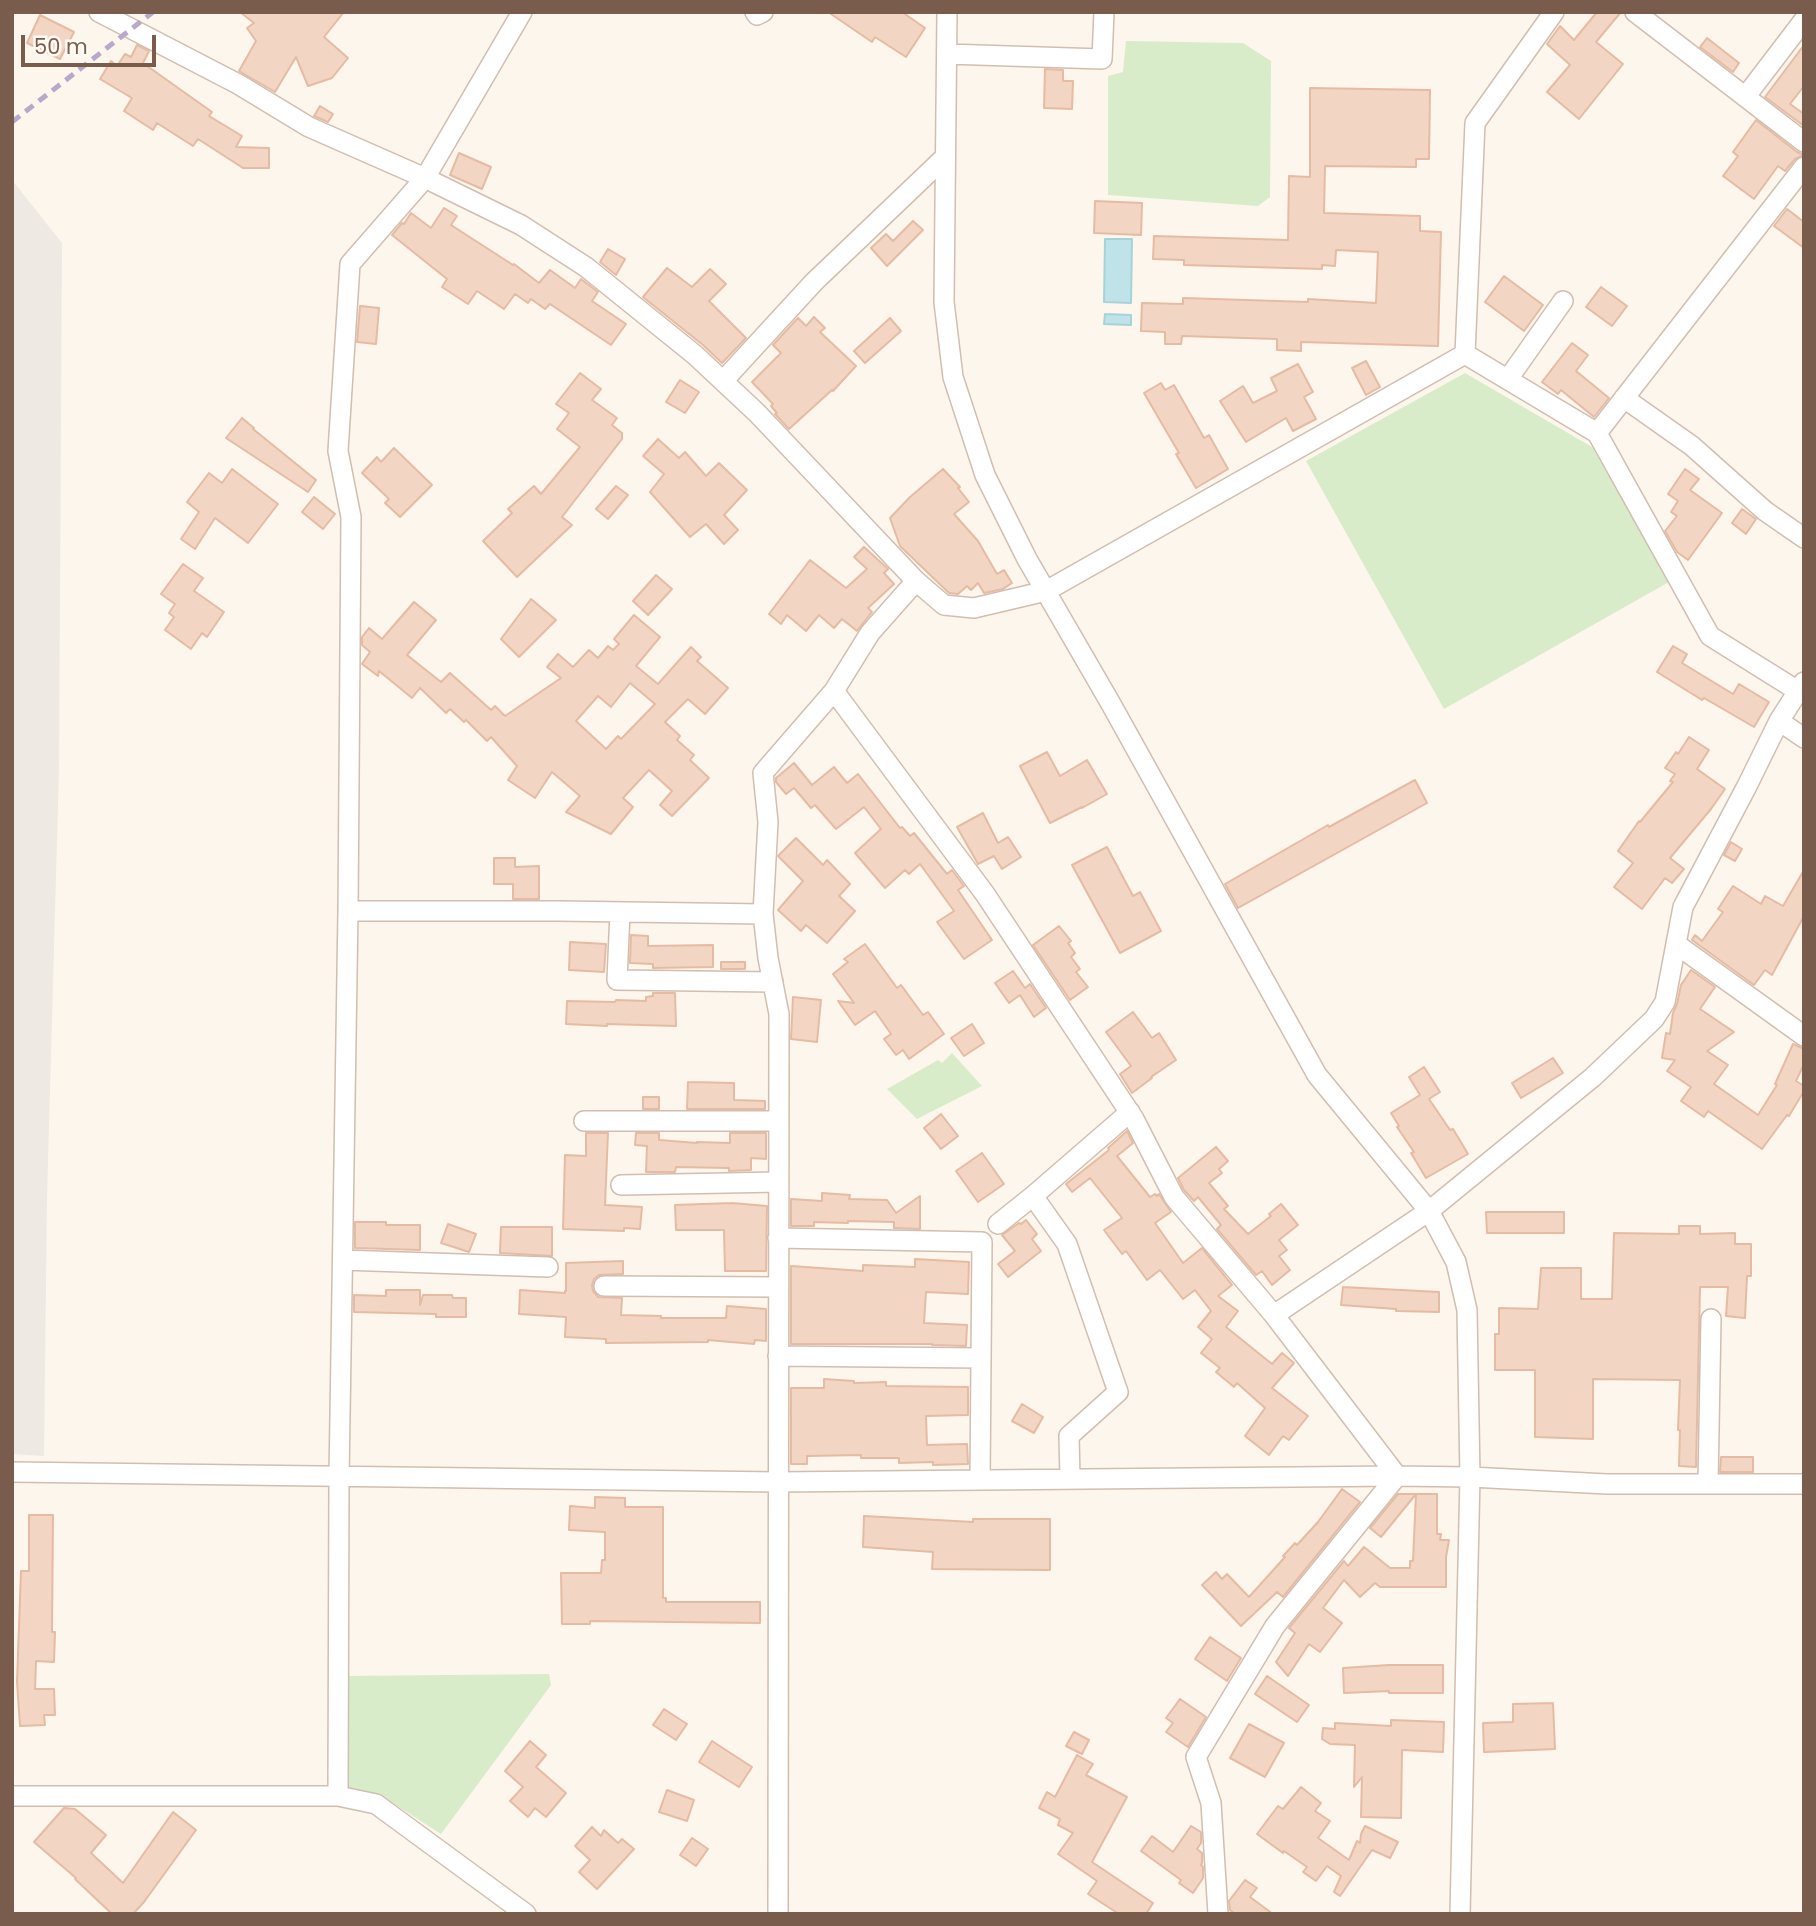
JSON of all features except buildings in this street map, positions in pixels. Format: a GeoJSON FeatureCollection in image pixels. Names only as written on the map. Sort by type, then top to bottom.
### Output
{"type":"FeatureCollection","features":[{"type":"Feature","properties":{"kind":"street"},"geometry":{"type":"LineString","coordinates":[[99,12],[238,84],[309,127],[425,178],[521,225],[586,268],[695,355],[723,381],[784,440],[916,581],[944,605],[974,608],[1046,591],[1465,354]]}},
{"type":"Feature","properties":{"kind":"street"},"geometry":{"type":"LineString","coordinates":[[338,1796],[351,517],[338,451],[350,264],[425,178],[522,12]]}},
{"type":"Feature","properties":{"kind":"street"},"geometry":{"type":"LineString","coordinates":[[755,12],[757,15],[763,12]]}},
{"type":"Feature","properties":{"kind":"street"},"geometry":{"type":"LineString","coordinates":[[947,12],[944,302],[953,377],[985,475],[1027,559],[1317,1075],[1429,1211],[1456,1262],[1467,1310],[1470,1477],[1460,1914]]}},
{"type":"Feature","properties":{"kind":"street"},"geometry":{"type":"LineString","coordinates":[[947,54],[1102,59],[1104,12]]}},
{"type":"Feature","properties":{"kind":"street"},"geometry":{"type":"LineString","coordinates":[[1465,354],[1475,123],[1554,12]]}},
{"type":"Feature","properties":{"kind":"street"},"geometry":{"type":"LineString","coordinates":[[1635,12],[1804,142]]}},
{"type":"Feature","properties":{"kind":"street"},"geometry":{"type":"LineString","coordinates":[[1746,96],[1804,20]]}},
{"type":"Feature","properties":{"kind":"street"},"geometry":{"type":"LineString","coordinates":[[723,381],[814,282],[945,157]]}},
{"type":"Feature","properties":{"kind":"street"},"geometry":{"type":"LineString","coordinates":[[1597,433],[1804,167]]}},
{"type":"Feature","properties":{"kind":"street"},"geometry":{"type":"LineString","coordinates":[[1508,379],[1563,301]]}},
{"type":"Feature","properties":{"kind":"street"},"geometry":{"type":"LineString","coordinates":[[1274,1315],[1429,1211],[1593,1077],[1654,1019],[1665,1002],[1683,907],[1779,721],[1801,686],[1710,636],[1597,433],[1465,354]]}},
{"type":"Feature","properties":{"kind":"street"},"geometry":{"type":"LineString","coordinates":[[1625,398],[1692,446],[1765,511],[1804,538]]}},
{"type":"Feature","properties":{"kind":"street"},"geometry":{"type":"LineString","coordinates":[[778,1914],[779,1014],[763,914],[768,822],[762,773],[834,691],[870,634],[916,581]]}},
{"type":"Feature","properties":{"kind":"street"},"geometry":{"type":"LineString","coordinates":[[834,691],[985,894],[1130,1112],[1174,1197],[1274,1315],[1397,1476]]}},
{"type":"Feature","properties":{"kind":"street"},"geometry":{"type":"LineString","coordinates":[[1779,721],[1804,738]]}},
{"type":"Feature","properties":{"kind":"street"},"geometry":{"type":"LineString","coordinates":[[348,911],[763,914]]}},
{"type":"Feature","properties":{"kind":"street"},"geometry":{"type":"LineString","coordinates":[[620,912],[617,980],[773,982]]}},
{"type":"Feature","properties":{"kind":"street"},"geometry":{"type":"LineString","coordinates":[[1676,944],[1804,1036]]}},
{"type":"Feature","properties":{"kind":"street"},"geometry":{"type":"LineString","coordinates":[[998,1224],[1130,1112]]}},
{"type":"Feature","properties":{"kind":"street"},"geometry":{"type":"LineString","coordinates":[[584,1121],[778,1121]]}},
{"type":"Feature","properties":{"kind":"street"},"geometry":{"type":"LineString","coordinates":[[621,1185],[778,1182]]}},
{"type":"Feature","properties":{"kind":"street"},"geometry":{"type":"LineString","coordinates":[[1033,1196],[1068,1244],[1118,1392],[1069,1436],[1070,1479]]}},
{"type":"Feature","properties":{"kind":"street"},"geometry":{"type":"LineString","coordinates":[[778,1238],[982,1242],[980,1480]]}},
{"type":"Feature","properties":{"kind":"street"},"geometry":{"type":"LineString","coordinates":[[343,1260],[548,1266]]}},
{"type":"Feature","properties":{"kind":"street"},"geometry":{"type":"LineString","coordinates":[[604,1286],[778,1287]]}},
{"type":"Feature","properties":{"kind":"street"},"geometry":{"type":"LineString","coordinates":[[1708,1484],[1711,1319]]}},
{"type":"Feature","properties":{"kind":"street"},"geometry":{"type":"LineString","coordinates":[[778,1356],[981,1359]]}},
{"type":"Feature","properties":{"kind":"street"},"geometry":{"type":"LineString","coordinates":[[12,1472],[778,1482],[1397,1476],[1607,1484],[1804,1484]]}},
{"type":"Feature","properties":{"kind":"street"},"geometry":{"type":"LineString","coordinates":[[1218,1914],[1210,1804],[1196,1758],[1275,1626],[1397,1476]]}},
{"type":"Feature","properties":{"kind":"street"},"geometry":{"type":"LineString","coordinates":[[12,1796],[338,1796],[376,1804],[526,1914]]}},
{"type":"Feature","properties":{"kind":"shaded area"},"geometry":{"type":"Polygon","coordinates":[[[12,180],[62,243],[59,769],[47,1197],[44,1456],[12,1454],[12,180]]]}},
{"type":"Feature","properties":{"kind":"green space"},"geometry":{"type":"Polygon","coordinates":[[[1126,41],[1243,43],[1271,61],[1270,197],[1258,206],[1108,195],[1108,76],[1123,72],[1126,41]]]}},
{"type":"Feature","properties":{"kind":"green space"},"geometry":{"type":"Polygon","coordinates":[[[1465,373],[1592,447],[1669,582],[1444,709],[1306,461],[1465,373]]]}},
{"type":"Feature","properties":{"kind":"green space"},"geometry":{"type":"Polygon","coordinates":[[[952,1053],[982,1086],[917,1119],[887,1089],[938,1060],[942,1063],[952,1053]]]}},
{"type":"Feature","properties":{"kind":"green space"},"geometry":{"type":"Polygon","coordinates":[[[549,1674],[551,1685],[441,1834],[382,1796],[348,1789],[345,1676],[549,1674]]]}},
{"type":"Feature","properties":{"kind":"water"},"geometry":{"type":"Polygon","coordinates":[[[1105,239],[1132,239],[1131,303],[1104,302],[1105,239]]]}},
{"type":"Feature","properties":{"kind":"water"},"geometry":{"type":"Polygon","coordinates":[[[1105,314],[1131,315],[1131,325],[1104,324],[1105,314]]]}},
{"type":"Feature","properties":{"kind":"railway"},"geometry":{"type":"LineString","coordinates":[[12,122],[153,12]]}}]}
